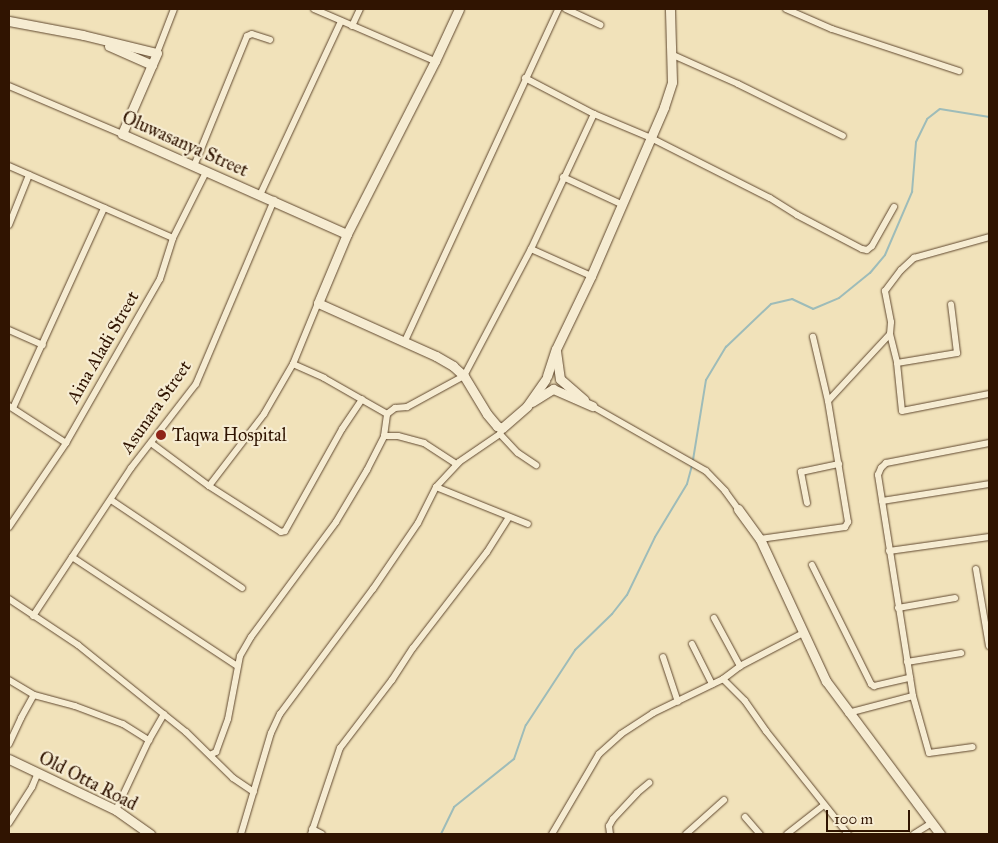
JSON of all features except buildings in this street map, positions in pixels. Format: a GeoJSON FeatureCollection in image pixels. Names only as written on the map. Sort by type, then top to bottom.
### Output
{"type":"FeatureCollection","features":[{"type":"Feature","properties":{"kind":"street"},"geometry":{"type":"LineString","coordinates":[[122,134],[174,9]]}},
{"type":"Feature","properties":{"kind":"street"},"geometry":{"type":"LineString","coordinates":[[314,9],[436,61]]}},
{"type":"Feature","properties":{"kind":"street"},"geometry":{"type":"LineString","coordinates":[[352,26],[360,9]]}},
{"type":"Feature","properties":{"kind":"street"},"geometry":{"type":"LineString","coordinates":[[209,486],[264,414],[293,364],[347,234],[436,61],[459,9]]}},
{"type":"Feature","properties":{"kind":"street"},"geometry":{"type":"LineString","coordinates":[[404,343],[558,9]]}},
{"type":"Feature","properties":{"kind":"street"},"geometry":{"type":"LineString","coordinates":[[566,9],[601,25]]}},
{"type":"Feature","properties":{"kind":"street"},"geometry":{"type":"LineString","coordinates":[[527,406],[546,378],[556,348],[591,276],[651,138],[672,82],[673,55],[670,9]]}},
{"type":"Feature","properties":{"kind":"street"},"geometry":{"type":"LineString","coordinates":[[786,9],[832,29],[959,71]]}},
{"type":"Feature","properties":{"kind":"street"},"geometry":{"type":"LineString","coordinates":[[260,195],[341,20]]}},
{"type":"Feature","properties":{"kind":"street"},"geometry":{"type":"LineString","coordinates":[[9,22],[83,35],[157,53]]}},
{"type":"Feature","properties":{"kind":"street"},"geometry":{"type":"LineString","coordinates":[[9,22],[104,43],[152,65]]}},
{"type":"Feature","properties":{"kind":"street"},"geometry":{"type":"LineString","coordinates":[[194,166],[247,36],[252,34],[270,40]]}},
{"type":"Feature","properties":{"kind":"street"},"geometry":{"type":"LineString","coordinates":[[673,55],[738,84],[843,136]]}},
{"type":"Feature","properties":{"kind":"street"},"geometry":{"type":"LineString","coordinates":[[525,78],[594,114],[651,138],[770,198],[797,216],[862,249],[867,250],[872,246],[894,207]]}},
{"type":"Feature","properties":{"kind":"street","name":"Oluwasanya Street"},"geometry":{"type":"LineString","coordinates":[[9,86],[274,200],[347,234]]}},
{"type":"Feature","properties":{"kind":"street"},"geometry":{"type":"LineString","coordinates":[[210,755],[216,752],[228,719],[237,666],[252,637],[336,522],[367,470],[384,436],[387,414],[395,408],[407,407],[464,376],[531,249],[594,114]]}},
{"type":"Feature","properties":{"kind":"street"},"geometry":{"type":"LineString","coordinates":[[9,166],[173,238]]}},
{"type":"Feature","properties":{"kind":"street","name":"Aina Aladi Street"},"geometry":{"type":"LineString","coordinates":[[10,522],[66,443],[160,279],[173,238],[206,172]]}},
{"type":"Feature","properties":{"kind":"street"},"geometry":{"type":"LineString","coordinates":[[9,225],[29,175]]}},
{"type":"Feature","properties":{"kind":"street"},"geometry":{"type":"LineString","coordinates":[[563,177],[621,204]]}},
{"type":"Feature","properties":{"kind":"street","name":"Asunara Street"},"geometry":{"type":"LineString","coordinates":[[33,616],[131,468],[196,384],[274,200]]}},
{"type":"Feature","properties":{"kind":"street"},"geometry":{"type":"LineString","coordinates":[[66,443],[11,407],[43,345],[104,208]]}},
{"type":"Feature","properties":{"kind":"street"},"geometry":{"type":"LineString","coordinates":[[989,237],[914,258],[901,270],[885,291],[891,322],[890,334],[897,363],[902,411],[989,394]]}},
{"type":"Feature","properties":{"kind":"street"},"geometry":{"type":"LineString","coordinates":[[531,249],[591,276]]}},
{"type":"Feature","properties":{"kind":"street"},"geometry":{"type":"LineString","coordinates":[[318,303],[436,356],[453,366],[464,376],[487,414],[518,454],[536,464]]}},
{"type":"Feature","properties":{"kind":"street"},"geometry":{"type":"LineString","coordinates":[[897,363],[957,353],[950,304]]}},
{"type":"Feature","properties":{"kind":"street"},"geometry":{"type":"LineString","coordinates":[[9,330],[43,345]]}},
{"type":"Feature","properties":{"kind":"street"},"geometry":{"type":"LineString","coordinates":[[828,401],[890,334]]}},
{"type":"Feature","properties":{"kind":"street"},"geometry":{"type":"LineString","coordinates":[[760,539],[845,527],[848,522],[828,401],[812,338]]}},
{"type":"Feature","properties":{"kind":"street"},"geometry":{"type":"LineString","coordinates":[[241,834],[271,733],[280,714],[378,581],[418,523],[436,486],[456,464],[501,431],[527,406],[559,386],[560,379],[556,348]]}},
{"type":"Feature","properties":{"kind":"street"},"geometry":{"type":"LineString","coordinates":[[293,364],[324,378],[387,414]]}},
{"type":"Feature","properties":{"kind":"street"},"geometry":{"type":"LineString","coordinates":[[546,378],[553,374],[592,406]]}},
{"type":"Feature","properties":{"kind":"street"},"geometry":{"type":"LineString","coordinates":[[546,378],[547,386],[592,406],[664,447],[706,472],[725,491],[760,539],[826,681],[848,713],[933,822],[940,834]]}},
{"type":"Feature","properties":{"kind":"street"},"geometry":{"type":"LineString","coordinates":[[151,443],[209,486],[281,532],[285,531],[342,429],[362,399]]}},
{"type":"Feature","properties":{"kind":"street"},"geometry":{"type":"LineString","coordinates":[[384,436],[398,436],[424,443],[456,464]]}},
{"type":"Feature","properties":{"kind":"street"},"geometry":{"type":"LineString","coordinates":[[973,748],[929,753],[913,696],[878,475],[886,463],[989,443]]}},
{"type":"Feature","properties":{"kind":"street"},"geometry":{"type":"LineString","coordinates":[[807,504],[801,472],[839,464]]}},
{"type":"Feature","properties":{"kind":"street"},"geometry":{"type":"LineString","coordinates":[[882,501],[989,484]]}},
{"type":"Feature","properties":{"kind":"street"},"geometry":{"type":"LineString","coordinates":[[436,486],[528,524]]}},
{"type":"Feature","properties":{"kind":"street"},"geometry":{"type":"LineString","coordinates":[[111,500],[242,588]]}},
{"type":"Feature","properties":{"kind":"street"},"geometry":{"type":"LineString","coordinates":[[322,834],[311,832],[340,748],[392,680],[413,648],[487,552],[509,517]]}},
{"type":"Feature","properties":{"kind":"street"},"geometry":{"type":"LineString","coordinates":[[889,552],[989,537]]}},
{"type":"Feature","properties":{"kind":"street"},"geometry":{"type":"LineString","coordinates":[[72,557],[237,666]]}},
{"type":"Feature","properties":{"kind":"street"},"geometry":{"type":"LineString","coordinates":[[812,565],[871,684],[874,686],[910,678]]}},
{"type":"Feature","properties":{"kind":"street"},"geometry":{"type":"LineString","coordinates":[[976,569],[987,620],[989,646]]}},
{"type":"Feature","properties":{"kind":"street"},"geometry":{"type":"LineString","coordinates":[[898,608],[955,598]]}},
{"type":"Feature","properties":{"kind":"street"},"geometry":{"type":"LineString","coordinates":[[9,599],[78,645],[164,714],[233,778],[254,792]]}},
{"type":"Feature","properties":{"kind":"street"},"geometry":{"type":"LineString","coordinates":[[714,618],[740,666]]}},
{"type":"Feature","properties":{"kind":"street"},"geometry":{"type":"LineString","coordinates":[[552,834],[599,754],[629,729],[653,713],[722,679],[740,666],[803,633]]}},
{"type":"Feature","properties":{"kind":"street"},"geometry":{"type":"LineString","coordinates":[[692,644],[712,684]]}},
{"type":"Feature","properties":{"kind":"street"},"geometry":{"type":"LineString","coordinates":[[907,662],[962,653]]}},
{"type":"Feature","properties":{"kind":"street"},"geometry":{"type":"LineString","coordinates":[[662,657],[678,702]]}},
{"type":"Feature","properties":{"kind":"street"},"geometry":{"type":"LineString","coordinates":[[722,679],[745,701],[766,732],[848,834]]}},
{"type":"Feature","properties":{"kind":"street"},"geometry":{"type":"LineString","coordinates":[[9,680],[34,695],[75,706],[123,724],[149,740]]}},
{"type":"Feature","properties":{"kind":"street"},"geometry":{"type":"LineString","coordinates":[[9,744],[20,718],[34,695]]}},
{"type":"Feature","properties":{"kind":"street"},"geometry":{"type":"LineString","coordinates":[[848,713],[913,696]]}},
{"type":"Feature","properties":{"kind":"street"},"geometry":{"type":"LineString","coordinates":[[116,810],[149,740],[164,714]]}},
{"type":"Feature","properties":{"kind":"street","name":"Old Otta Road"},"geometry":{"type":"LineString","coordinates":[[9,759],[116,810],[150,834]]}},
{"type":"Feature","properties":{"kind":"street"},"geometry":{"type":"LineString","coordinates":[[9,823],[32,787],[38,773]]}},
{"type":"Feature","properties":{"kind":"street"},"geometry":{"type":"LineString","coordinates":[[610,834],[610,826],[613,819],[649,783]]}},
{"type":"Feature","properties":{"kind":"street"},"geometry":{"type":"LineString","coordinates":[[686,834],[724,800]]}},
{"type":"Feature","properties":{"kind":"street"},"geometry":{"type":"LineString","coordinates":[[787,834],[824,804]]}},
{"type":"Feature","properties":{"kind":"street"},"geometry":{"type":"LineString","coordinates":[[745,817],[760,834]]}},
{"type":"Feature","properties":{"kind":"street"},"geometry":{"type":"LineString","coordinates":[[914,834],[933,822]]}},
{"type":"Feature","properties":{"kind":"waterway"},"geometry":{"type":"LineString","coordinates":[[693,460],[706,380],[726,347],[771,304],[792,299],[813,309],[839,298],[870,273],[885,255],[912,192],[916,142],[927,119],[940,109],[989,117]]}},
{"type":"Feature","properties":{"kind":"waterway"},"geometry":{"type":"LineString","coordinates":[[441,834],[454,807],[514,759],[526,725],[575,650],[612,614],[627,595],[655,537],[687,484],[692,465]]}},
{"type":"Feature","properties":{"kind":"place","name":"Taqwa Hospital"},"geometry":{"type":"Point","coordinates":[161,435]}}]}
